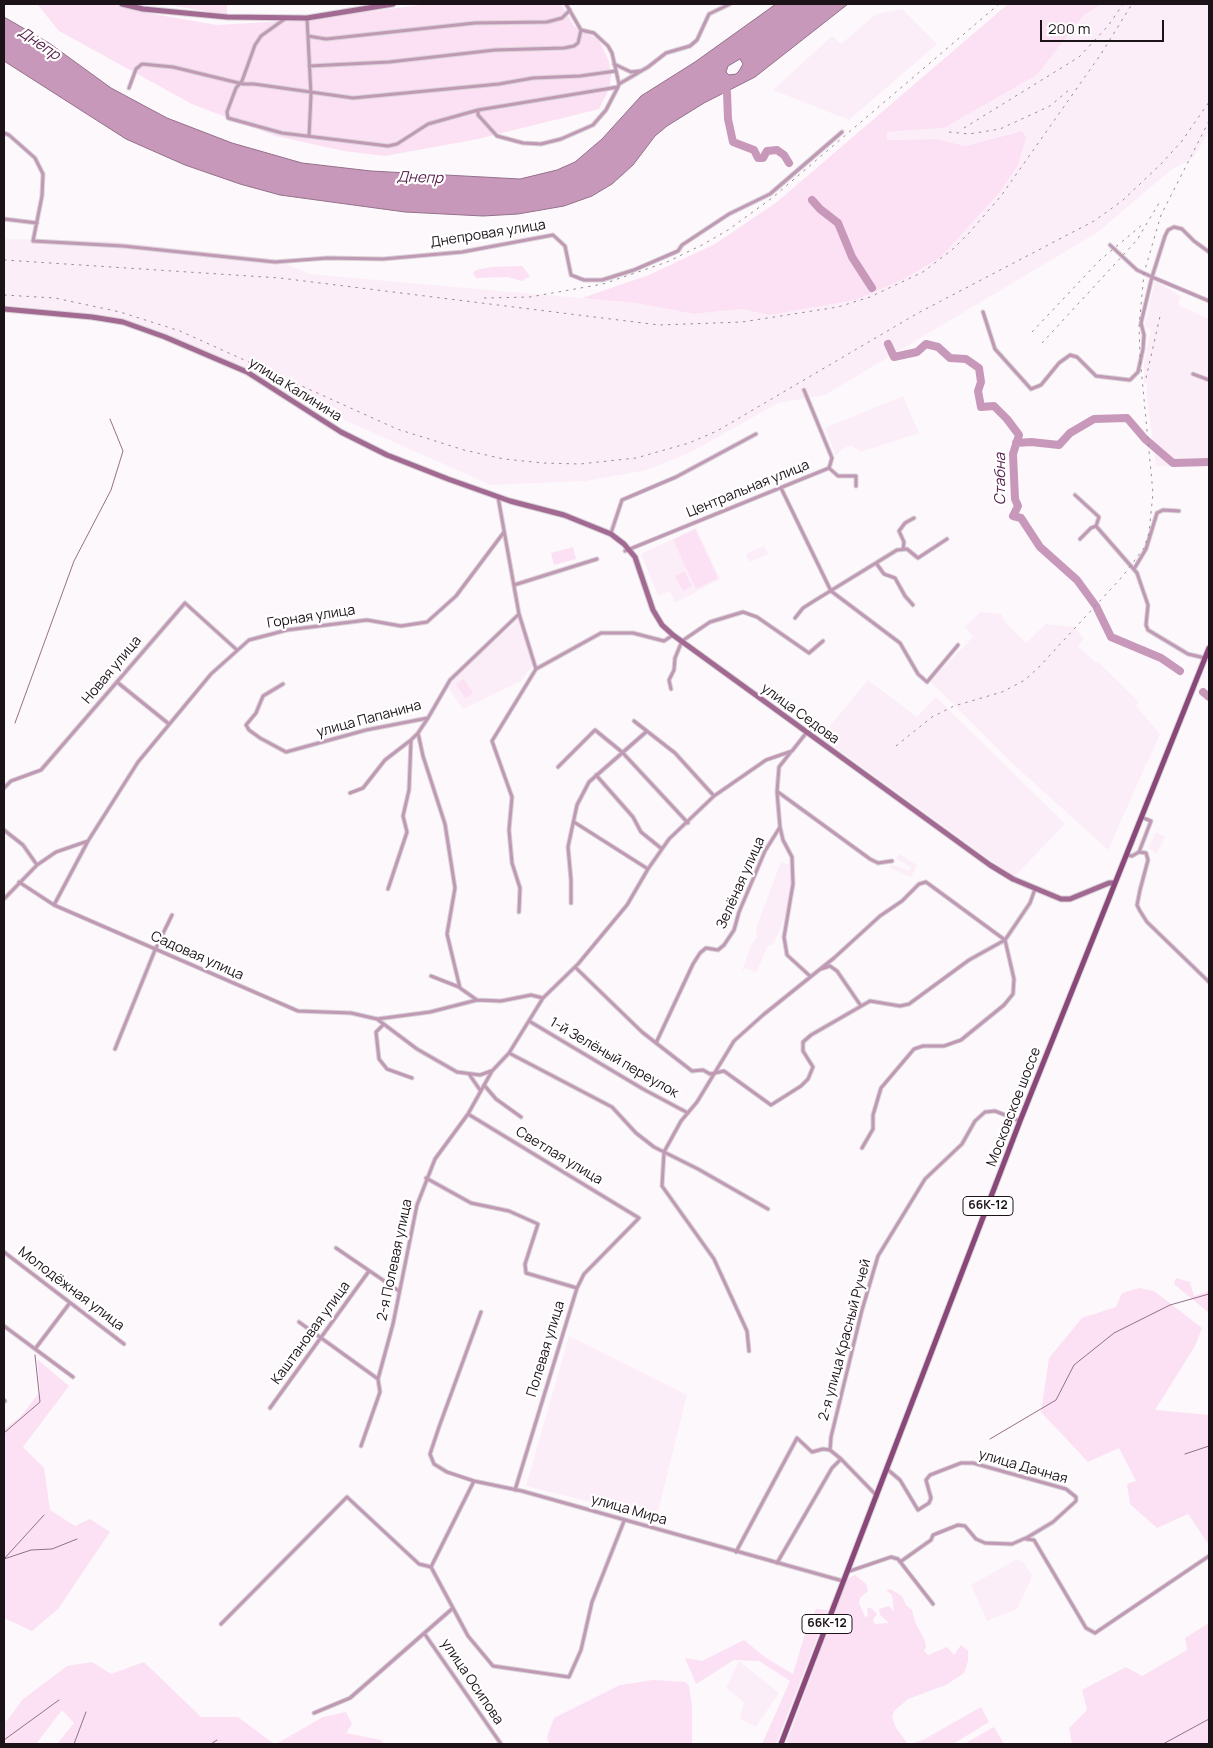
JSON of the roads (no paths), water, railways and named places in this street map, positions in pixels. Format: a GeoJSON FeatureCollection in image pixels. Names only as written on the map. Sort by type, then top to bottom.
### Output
{"type":"FeatureCollection","features":[{"type":"Feature","properties":{"kind":"main road","name":"66К-12"},"geometry":{"type":"LineString","coordinates":[[1207,659],[1209,648]]}},
{"type":"Feature","properties":{"kind":"main road","name":"Московское шоссе"},"geometry":{"type":"LineString","coordinates":[[847,1572],[1020,1121],[1140,817],[1203,664],[1207,659]]}},
{"type":"Feature","properties":{"kind":"main road","name":"66К-12"},"geometry":{"type":"LineString","coordinates":[[781,1744],[847,1572]]}},
{"type":"Feature","properties":{"kind":"street"},"geometry":{"type":"LineString","coordinates":[[122,4],[143,9],[217,16],[286,18],[306,18],[393,4]]}},
{"type":"Feature","properties":{"kind":"street"},"geometry":{"type":"LineString","coordinates":[[309,66],[389,62],[495,50],[574,46],[578,42],[581,30],[566,4]]}},
{"type":"Feature","properties":{"kind":"street"},"geometry":{"type":"LineString","coordinates":[[286,18],[261,36],[236,88],[227,112],[228,118],[282,133],[388,146],[397,144],[428,124],[478,110],[618,86],[666,53],[690,46],[697,40],[709,14],[730,4]]}},
{"type":"Feature","properties":{"kind":"street"},"geometry":{"type":"LineString","coordinates":[[308,36],[326,39],[475,23],[547,22],[562,18],[570,10]]}},
{"type":"Feature","properties":{"kind":"street"},"geometry":{"type":"LineString","coordinates":[[306,18],[311,92],[309,136]]}},
{"type":"Feature","properties":{"kind":"street"},"geometry":{"type":"LineString","coordinates":[[478,110],[478,115],[497,136],[523,143],[541,144],[561,139],[593,124],[606,110],[618,86],[616,71],[608,46],[594,33],[581,30]]}},
{"type":"Feature","properties":{"kind":"street"},"geometry":{"type":"LineString","coordinates":[[129,88],[136,69],[142,64],[173,67],[239,84],[353,98],[499,84],[533,78],[580,76],[616,71]]}},
{"type":"Feature","properties":{"kind":"street"},"geometry":{"type":"LineString","coordinates":[[614,64],[631,72],[641,71]]}},
{"type":"Feature","properties":{"kind":"street","name":"Днепровая улица"},"geometry":{"type":"LineString","coordinates":[[37,224],[34,241],[123,246],[276,262],[328,258],[383,259],[462,252],[553,235],[565,246],[571,275],[584,280],[602,280],[634,270],[678,251],[682,245],[721,219],[770,194],[842,132]]}},
{"type":"Feature","properties":{"kind":"street"},"geometry":{"type":"LineString","coordinates":[[4,134],[9,135],[34,158],[43,174],[42,196],[37,224],[4,219]]}},
{"type":"Feature","properties":{"kind":"street"},"geometry":{"type":"LineString","coordinates":[[983,312],[995,348],[1031,389],[1041,385],[1059,363],[1070,355],[1077,357],[1096,376],[1130,380],[1138,372],[1144,335],[1141,323],[1152,277],[1168,230],[1174,227],[1182,229],[1209,252]]}},
{"type":"Feature","properties":{"kind":"street"},"geometry":{"type":"LineString","coordinates":[[1110,244],[1137,270],[1209,301]]}},
{"type":"Feature","properties":{"kind":"street","name":"улица Калинина"},"geometry":{"type":"LineString","coordinates":[[4,310],[92,317],[123,322],[165,337],[247,372],[341,432],[387,455],[510,501]]}},
{"type":"Feature","properties":{"kind":"street"},"geometry":{"type":"LineString","coordinates":[[1193,374],[1209,380]]}},
{"type":"Feature","properties":{"kind":"street","name":"Центральная улица"},"geometry":{"type":"LineString","coordinates":[[627,550],[829,468],[832,458],[804,390]]}},
{"type":"Feature","properties":{"kind":"street"},"geometry":{"type":"LineString","coordinates":[[611,534],[622,500],[676,477],[756,434]]}},
{"type":"Feature","properties":{"kind":"street"},"geometry":{"type":"LineString","coordinates":[[829,468],[838,476],[856,476],[856,486]]}},
{"type":"Feature","properties":{"kind":"street"},"geometry":{"type":"LineString","coordinates":[[781,488],[831,592],[900,643],[918,674],[927,682],[958,645]]}},
{"type":"Feature","properties":{"kind":"street"},"geometry":{"type":"LineString","coordinates":[[1075,495],[1099,517],[1096,526],[1091,528],[1080,539]]}},
{"type":"Feature","properties":{"kind":"street"},"geometry":{"type":"LineString","coordinates":[[498,497],[519,614],[536,669]]}},
{"type":"Feature","properties":{"kind":"street","name":"улица Седова"},"geometry":{"type":"LineString","coordinates":[[510,501],[564,514],[611,534],[635,557],[653,610],[662,625],[673,635],[990,865],[1035,889],[1061,899],[1070,899],[1109,883],[1114,883]]}},
{"type":"Feature","properties":{"kind":"street"},"geometry":{"type":"LineString","coordinates":[[1134,569],[1146,549],[1157,513],[1163,510],[1179,511]]}},
{"type":"Feature","properties":{"kind":"street"},"geometry":{"type":"LineString","coordinates":[[903,549],[904,542],[899,531],[914,518]]}},
{"type":"Feature","properties":{"kind":"street"},"geometry":{"type":"LineString","coordinates":[[1096,526],[1134,569],[1148,605],[1146,625],[1148,630],[1188,654],[1207,659]]}},
{"type":"Feature","properties":{"kind":"street","name":"Горная улица"},"geometry":{"type":"LineString","coordinates":[[54,905],[88,841],[138,762],[210,674],[236,649],[249,640],[287,630],[367,620],[400,626],[427,622],[456,596],[504,532]]}},
{"type":"Feature","properties":{"kind":"street"},"geometry":{"type":"LineString","coordinates":[[794,618],[803,608],[897,550],[907,549],[918,558],[946,539]]}},
{"type":"Feature","properties":{"kind":"street"},"geometry":{"type":"LineString","coordinates":[[514,585],[597,559]]}},
{"type":"Feature","properties":{"kind":"street"},"geometry":{"type":"LineString","coordinates":[[876,563],[884,574],[895,578],[905,596],[913,605]]}},
{"type":"Feature","properties":{"kind":"street","name":"Новая улица"},"geometry":{"type":"LineString","coordinates":[[4,788],[11,780],[41,770],[185,603],[236,649]]}},
{"type":"Feature","properties":{"kind":"street"},"geometry":{"type":"LineString","coordinates":[[671,689],[669,680],[674,670],[674,658],[682,641],[710,622],[743,612],[757,617],[809,653],[823,641]]}},
{"type":"Feature","properties":{"kind":"street","name":"улица Папанина"},"geometry":{"type":"LineString","coordinates":[[283,684],[263,696],[256,713],[246,725],[248,730],[286,752],[296,752],[366,730],[428,718],[450,680],[519,614]]}},
{"type":"Feature","properties":{"kind":"street"},"geometry":{"type":"LineString","coordinates":[[520,912],[520,888],[512,863],[508,830],[512,797],[492,741],[536,669],[601,633],[633,633],[664,640],[673,635]]}},
{"type":"Feature","properties":{"kind":"street"},"geometry":{"type":"LineString","coordinates":[[117,682],[169,724]]}},
{"type":"Feature","properties":{"kind":"street"},"geometry":{"type":"LineString","coordinates":[[350,793],[363,788],[385,760],[411,740],[428,718]]}},
{"type":"Feature","properties":{"kind":"street"},"geometry":{"type":"LineString","coordinates":[[634,721],[675,754],[714,796]]}},
{"type":"Feature","properties":{"kind":"street"},"geometry":{"type":"LineString","coordinates":[[558,767],[595,730],[622,752],[688,823]]}},
{"type":"Feature","properties":{"kind":"street"},"geometry":{"type":"LineString","coordinates":[[571,903],[572,880],[568,847],[577,805],[589,782],[646,732]]}},
{"type":"Feature","properties":{"kind":"street","name":"Зелёная улица"},"geometry":{"type":"LineString","coordinates":[[656,1043],[700,952],[706,948],[718,950],[724,945],[734,930],[739,912],[765,851],[780,827],[777,792],[779,767],[807,732]]}},
{"type":"Feature","properties":{"kind":"street"},"geometry":{"type":"LineString","coordinates":[[418,733],[423,756],[445,824],[452,865],[455,888],[447,934],[460,988]]}},
{"type":"Feature","properties":{"kind":"street"},"geometry":{"type":"LineString","coordinates":[[388,889],[407,832],[403,816],[409,790],[411,740]]}},
{"type":"Feature","properties":{"kind":"street","name":"2-я Полевая улица"},"geometry":{"type":"LineString","coordinates":[[361,1446],[380,1392],[378,1379],[393,1324],[416,1205],[435,1160],[468,1114],[492,1071],[509,1053],[543,998],[575,967],[627,905],[662,849],[714,796],[766,760],[792,752]]}},
{"type":"Feature","properties":{"kind":"street"},"geometry":{"type":"LineString","coordinates":[[596,775],[633,817],[641,832],[662,849]]}},
{"type":"Feature","properties":{"kind":"street"},"geometry":{"type":"LineString","coordinates":[[777,792],[870,859],[878,863],[892,861]]}},
{"type":"Feature","properties":{"kind":"street"},"geometry":{"type":"LineString","coordinates":[[1125,855],[1132,856],[1139,852],[1151,821],[1140,817]]}},
{"type":"Feature","properties":{"kind":"street"},"geometry":{"type":"LineString","coordinates":[[574,822],[648,869]]}},
{"type":"Feature","properties":{"kind":"street"},"geometry":{"type":"LineString","coordinates":[[780,827],[782,840],[792,858],[793,884],[784,937],[787,955],[810,976]]}},
{"type":"Feature","properties":{"kind":"street"},"geometry":{"type":"LineString","coordinates":[[4,830],[23,845],[38,866]]}},
{"type":"Feature","properties":{"kind":"street"},"geometry":{"type":"LineString","coordinates":[[4,898],[19,882],[56,852],[88,841]]}},
{"type":"Feature","properties":{"kind":"street"},"geometry":{"type":"LineString","coordinates":[[1139,852],[1146,854],[1148,860],[1140,890],[1138,905],[1140,911],[1147,922],[1209,982]]}},
{"type":"Feature","properties":{"kind":"street","name":"Садовая улица"},"geometry":{"type":"LineString","coordinates":[[19,882],[54,905],[298,1011],[351,1013],[376,1019],[417,1049],[457,1072],[480,1075],[492,1071]]}},
{"type":"Feature","properties":{"kind":"street"},"geometry":{"type":"LineString","coordinates":[[748,1351],[747,1332],[714,1260],[662,1186],[664,1152],[717,1071],[734,1041],[817,970],[834,958],[880,916],[902,901],[919,884],[926,882],[939,889],[1005,940],[1014,978],[1013,994],[1004,1006],[961,1040],[944,1046],[923,1046],[914,1049],[881,1088],[873,1115],[873,1129],[862,1148]]}},
{"type":"Feature","properties":{"kind":"street"},"geometry":{"type":"LineString","coordinates":[[575,967],[656,1043],[692,1071],[704,1070],[710,1074],[724,1071],[771,1105],[801,1086],[808,1079],[813,1067],[804,1051],[803,1042],[811,1035],[870,1001],[900,1006],[909,1004],[969,960],[1005,940],[1030,902],[1035,889]]}},
{"type":"Feature","properties":{"kind":"street"},"geometry":{"type":"LineString","coordinates":[[115,1049],[155,950],[172,916]]}},
{"type":"Feature","properties":{"kind":"street"},"geometry":{"type":"LineString","coordinates":[[817,970],[830,966],[837,971],[861,1006]]}},
{"type":"Feature","properties":{"kind":"street"},"geometry":{"type":"LineString","coordinates":[[431,976],[460,988],[478,1000]]}},
{"type":"Feature","properties":{"kind":"street","name":"Садовая улица"},"geometry":{"type":"LineString","coordinates":[[376,1019],[430,1012],[478,1000],[501,1001],[531,995],[543,998]]}},
{"type":"Feature","properties":{"kind":"street","name":"1-й Зелёный переулок"},"geometry":{"type":"LineString","coordinates":[[529,1021],[643,1089],[688,1113]]}},
{"type":"Feature","properties":{"kind":"street"},"geometry":{"type":"LineString","coordinates":[[384,1024],[376,1032],[379,1059],[388,1069],[412,1078]]}},
{"type":"Feature","properties":{"kind":"street"},"geometry":{"type":"LineString","coordinates":[[509,1053],[612,1107],[636,1133],[654,1147],[698,1169],[768,1209]]}},
{"type":"Feature","properties":{"kind":"street"},"geometry":{"type":"LineString","coordinates":[[469,1074],[480,1090]]}},
{"type":"Feature","properties":{"kind":"street"},"geometry":{"type":"LineString","coordinates":[[484,1084],[496,1099],[521,1117]]}},
{"type":"Feature","properties":{"kind":"street","name":"2-я улица Красный Ручей"},"geometry":{"type":"LineString","coordinates":[[830,1450],[831,1437],[862,1310],[878,1256],[925,1179],[962,1144],[974,1121],[984,1112],[995,1111],[1020,1121]]}},
{"type":"Feature","properties":{"kind":"street","name":"Светлая улица"},"geometry":{"type":"LineString","coordinates":[[468,1114],[639,1218],[584,1274],[577,1288]]}},
{"type":"Feature","properties":{"kind":"street","name":"Полевая улица"},"geometry":{"type":"LineString","coordinates":[[426,1178],[471,1203],[509,1211],[538,1224],[525,1264],[526,1273],[577,1288],[515,1490]]}},
{"type":"Feature","properties":{"kind":"street"},"geometry":{"type":"LineString","coordinates":[[336,1248],[399,1291]]}},
{"type":"Feature","properties":{"kind":"street","name":"Молодёжная улица"},"geometry":{"type":"LineString","coordinates":[[4,1252],[69,1304],[124,1344]]}},
{"type":"Feature","properties":{"kind":"street","name":"Каштановая улица"},"geometry":{"type":"LineString","coordinates":[[270,1408],[369,1271]]}},
{"type":"Feature","properties":{"kind":"street"},"geometry":{"type":"LineString","coordinates":[[35,1349],[69,1304]]}},
{"type":"Feature","properties":{"kind":"street"},"geometry":{"type":"LineString","coordinates":[[481,1312],[448,1398],[430,1454],[434,1464],[447,1472],[474,1481],[515,1490]]}},
{"type":"Feature","properties":{"kind":"street"},"geometry":{"type":"LineString","coordinates":[[299,1322],[378,1379]]}},
{"type":"Feature","properties":{"kind":"street"},"geometry":{"type":"LineString","coordinates":[[4,1326],[73,1377]]}},
{"type":"Feature","properties":{"kind":"street"},"geometry":{"type":"LineString","coordinates":[[736,1552],[797,1438],[812,1452],[823,1448],[830,1450],[876,1496]]}},
{"type":"Feature","properties":{"kind":"street"},"geometry":{"type":"LineString","coordinates":[[777,1563],[832,1468],[841,1459]]}},
{"type":"Feature","properties":{"kind":"street","name":"улица Дачная"},"geometry":{"type":"LineString","coordinates":[[887,1469],[900,1480],[918,1510],[929,1503],[931,1498],[926,1480],[930,1475],[961,1463],[973,1463],[1066,1489],[1074,1493],[1076,1501],[1053,1522],[1020,1540]]}},
{"type":"Feature","properties":{"kind":"street"},"geometry":{"type":"LineString","coordinates":[[474,1481],[431,1567],[468,1636],[493,1666],[569,1677],[582,1650],[592,1602],[624,1521]]}},
{"type":"Feature","properties":{"kind":"street","name":"улица Мира"},"geometry":{"type":"LineString","coordinates":[[515,1490],[843,1581]]}},
{"type":"Feature","properties":{"kind":"street"},"geometry":{"type":"LineString","coordinates":[[222,1624],[347,1497],[418,1564],[431,1567]]}},
{"type":"Feature","properties":{"kind":"street"},"geometry":{"type":"LineString","coordinates":[[900,1562],[931,1540],[933,1535],[958,1525],[965,1526],[976,1538],[985,1543],[1012,1544],[1020,1540],[1034,1540],[1086,1628],[1095,1633],[1209,1556]]}},
{"type":"Feature","properties":{"kind":"street"},"geometry":{"type":"LineString","coordinates":[[847,1572],[891,1557],[898,1559],[933,1604]]}},
{"type":"Feature","properties":{"kind":"street"},"geometry":{"type":"LineString","coordinates":[[314,1713],[350,1698],[452,1608]]}},
{"type":"Feature","properties":{"kind":"street","name":"улица Осипова"},"geometry":{"type":"LineString","coordinates":[[424,1633],[501,1744]]}},
{"type":"Feature","properties":{"kind":"water","name":"Днепр"},"geometry":{"type":"Polygon","coordinates":[[[776,4],[848,4],[755,77],[704,103],[667,126],[655,136],[633,165],[612,184],[592,196],[564,206],[518,214],[483,216],[405,212],[280,195],[240,184],[185,165],[126,139],[4,61],[4,17],[49,43],[111,88],[167,118],[232,143],[302,163],[371,171],[520,179],[557,170],[575,162],[602,139],[641,96],[695,62],[776,4]],[[740,59],[728,66],[726,72],[729,75],[736,74],[743,64],[740,59]]]}},
{"type":"Feature","properties":{"kind":"waterway","name":"Стабна"},"geometry":{"type":"LineString","coordinates":[[719,87],[727,92],[728,119],[733,142],[754,150],[758,158],[763,158],[767,151],[777,150],[784,155],[789,163]]}},
{"type":"Feature","properties":{"kind":"waterway","name":"Стабна"},"geometry":{"type":"LineString","coordinates":[[812,200],[838,223],[852,257],[872,288]]}},
{"type":"Feature","properties":{"kind":"waterway","name":"Стабна"},"geometry":{"type":"LineString","coordinates":[[888,344],[894,357],[917,352],[926,344],[938,347],[950,358],[966,359],[979,368],[981,382],[978,391],[981,407],[994,406],[1019,435],[1013,454],[1015,499],[1018,506],[1013,516],[1021,518],[1040,547],[1077,580],[1096,606],[1111,637],[1161,658],[1180,671]]}},
{"type":"Feature","properties":{"kind":"waterway"},"geometry":{"type":"LineString","coordinates":[[1016,443],[1031,442],[1059,445],[1070,433],[1094,419],[1127,418],[1145,439],[1173,463],[1209,462]]}},
{"type":"Feature","properties":{"kind":"waterway"},"geometry":{"type":"LineString","coordinates":[[15,723],[74,561],[111,490],[123,451],[110,419]]}},
{"type":"Feature","properties":{"kind":"waterway","name":"Стабна"},"geometry":{"type":"LineString","coordinates":[[1203,692],[1209,697]]}},
{"type":"Feature","properties":{"kind":"waterway"},"geometry":{"type":"LineString","coordinates":[[990,1439],[1056,1400],[1074,1365],[1114,1333],[1170,1305],[1209,1294]]}},
{"type":"Feature","properties":{"kind":"waterway"},"geometry":{"type":"LineString","coordinates":[[4,1433],[40,1402],[35,1355]]}},
{"type":"Feature","properties":{"kind":"waterway"},"geometry":{"type":"LineString","coordinates":[[1185,1454],[1209,1446]]}},
{"type":"Feature","properties":{"kind":"waterway"},"geometry":{"type":"LineString","coordinates":[[4,1559],[44,1515]]}},
{"type":"Feature","properties":{"kind":"waterway"},"geometry":{"type":"LineString","coordinates":[[4,1559],[31,1550],[52,1549],[77,1539]]}},
{"type":"Feature","properties":{"kind":"waterway"},"geometry":{"type":"LineString","coordinates":[[4,1740],[59,1700]]}},
{"type":"Feature","properties":{"kind":"waterway"},"geometry":{"type":"LineString","coordinates":[[74,1744],[86,1712]]}},
{"type":"Feature","properties":{"kind":"waterway"},"geometry":{"type":"LineString","coordinates":[[1163,1744],[1209,1719]]}},
{"type":"Feature","properties":{"kind":"waterway"},"geometry":{"type":"LineString","coordinates":[[211,1744],[217,1740]]}},
{"type":"Feature","properties":{"kind":"railway"},"geometry":{"type":"LineString","coordinates":[[484,298],[530,297],[603,284],[667,262],[702,245],[728,230],[772,198],[999,4]]}},
{"type":"Feature","properties":{"kind":"railway"},"geometry":{"type":"LineString","coordinates":[[964,128],[1079,57],[1108,26],[1123,4]]}},
{"type":"Feature","properties":{"kind":"railway"},"geometry":{"type":"LineString","coordinates":[[4,260],[280,278],[659,325],[742,322],[838,307],[870,297],[923,272],[953,249],[969,233],[1001,196],[1101,54],[1132,4]]}},
{"type":"Feature","properties":{"kind":"railway"},"geometry":{"type":"LineString","coordinates":[[949,132],[969,134],[1000,129],[1050,106],[1070,89]]}},
{"type":"Feature","properties":{"kind":"railway"},"geometry":{"type":"LineString","coordinates":[[4,295],[55,298],[120,312],[180,331],[397,429],[464,450],[504,459],[543,463],[580,464],[636,458],[689,443],[717,431],[918,313],[1094,221],[1122,201],[1161,164],[1182,141],[1209,102]]}},
{"type":"Feature","properties":{"kind":"railway"},"geometry":{"type":"LineString","coordinates":[[896,746],[932,717],[954,706],[1002,692],[1025,680],[1122,577],[1144,548],[1149,533],[1153,493],[1140,357],[1139,327],[1144,273],[1161,215],[1209,121]]}},
{"type":"Feature","properties":{"kind":"railway"},"geometry":{"type":"LineString","coordinates":[[1042,343],[1137,240],[1159,203]]}},
{"type":"Feature","properties":{"kind":"railway"},"geometry":{"type":"LineString","coordinates":[[1032,332],[1100,260],[1142,225]]}},
{"type":"Feature","properties":{"kind":"railway"},"geometry":{"type":"LineString","coordinates":[[1146,378],[1161,312]]}}]}
